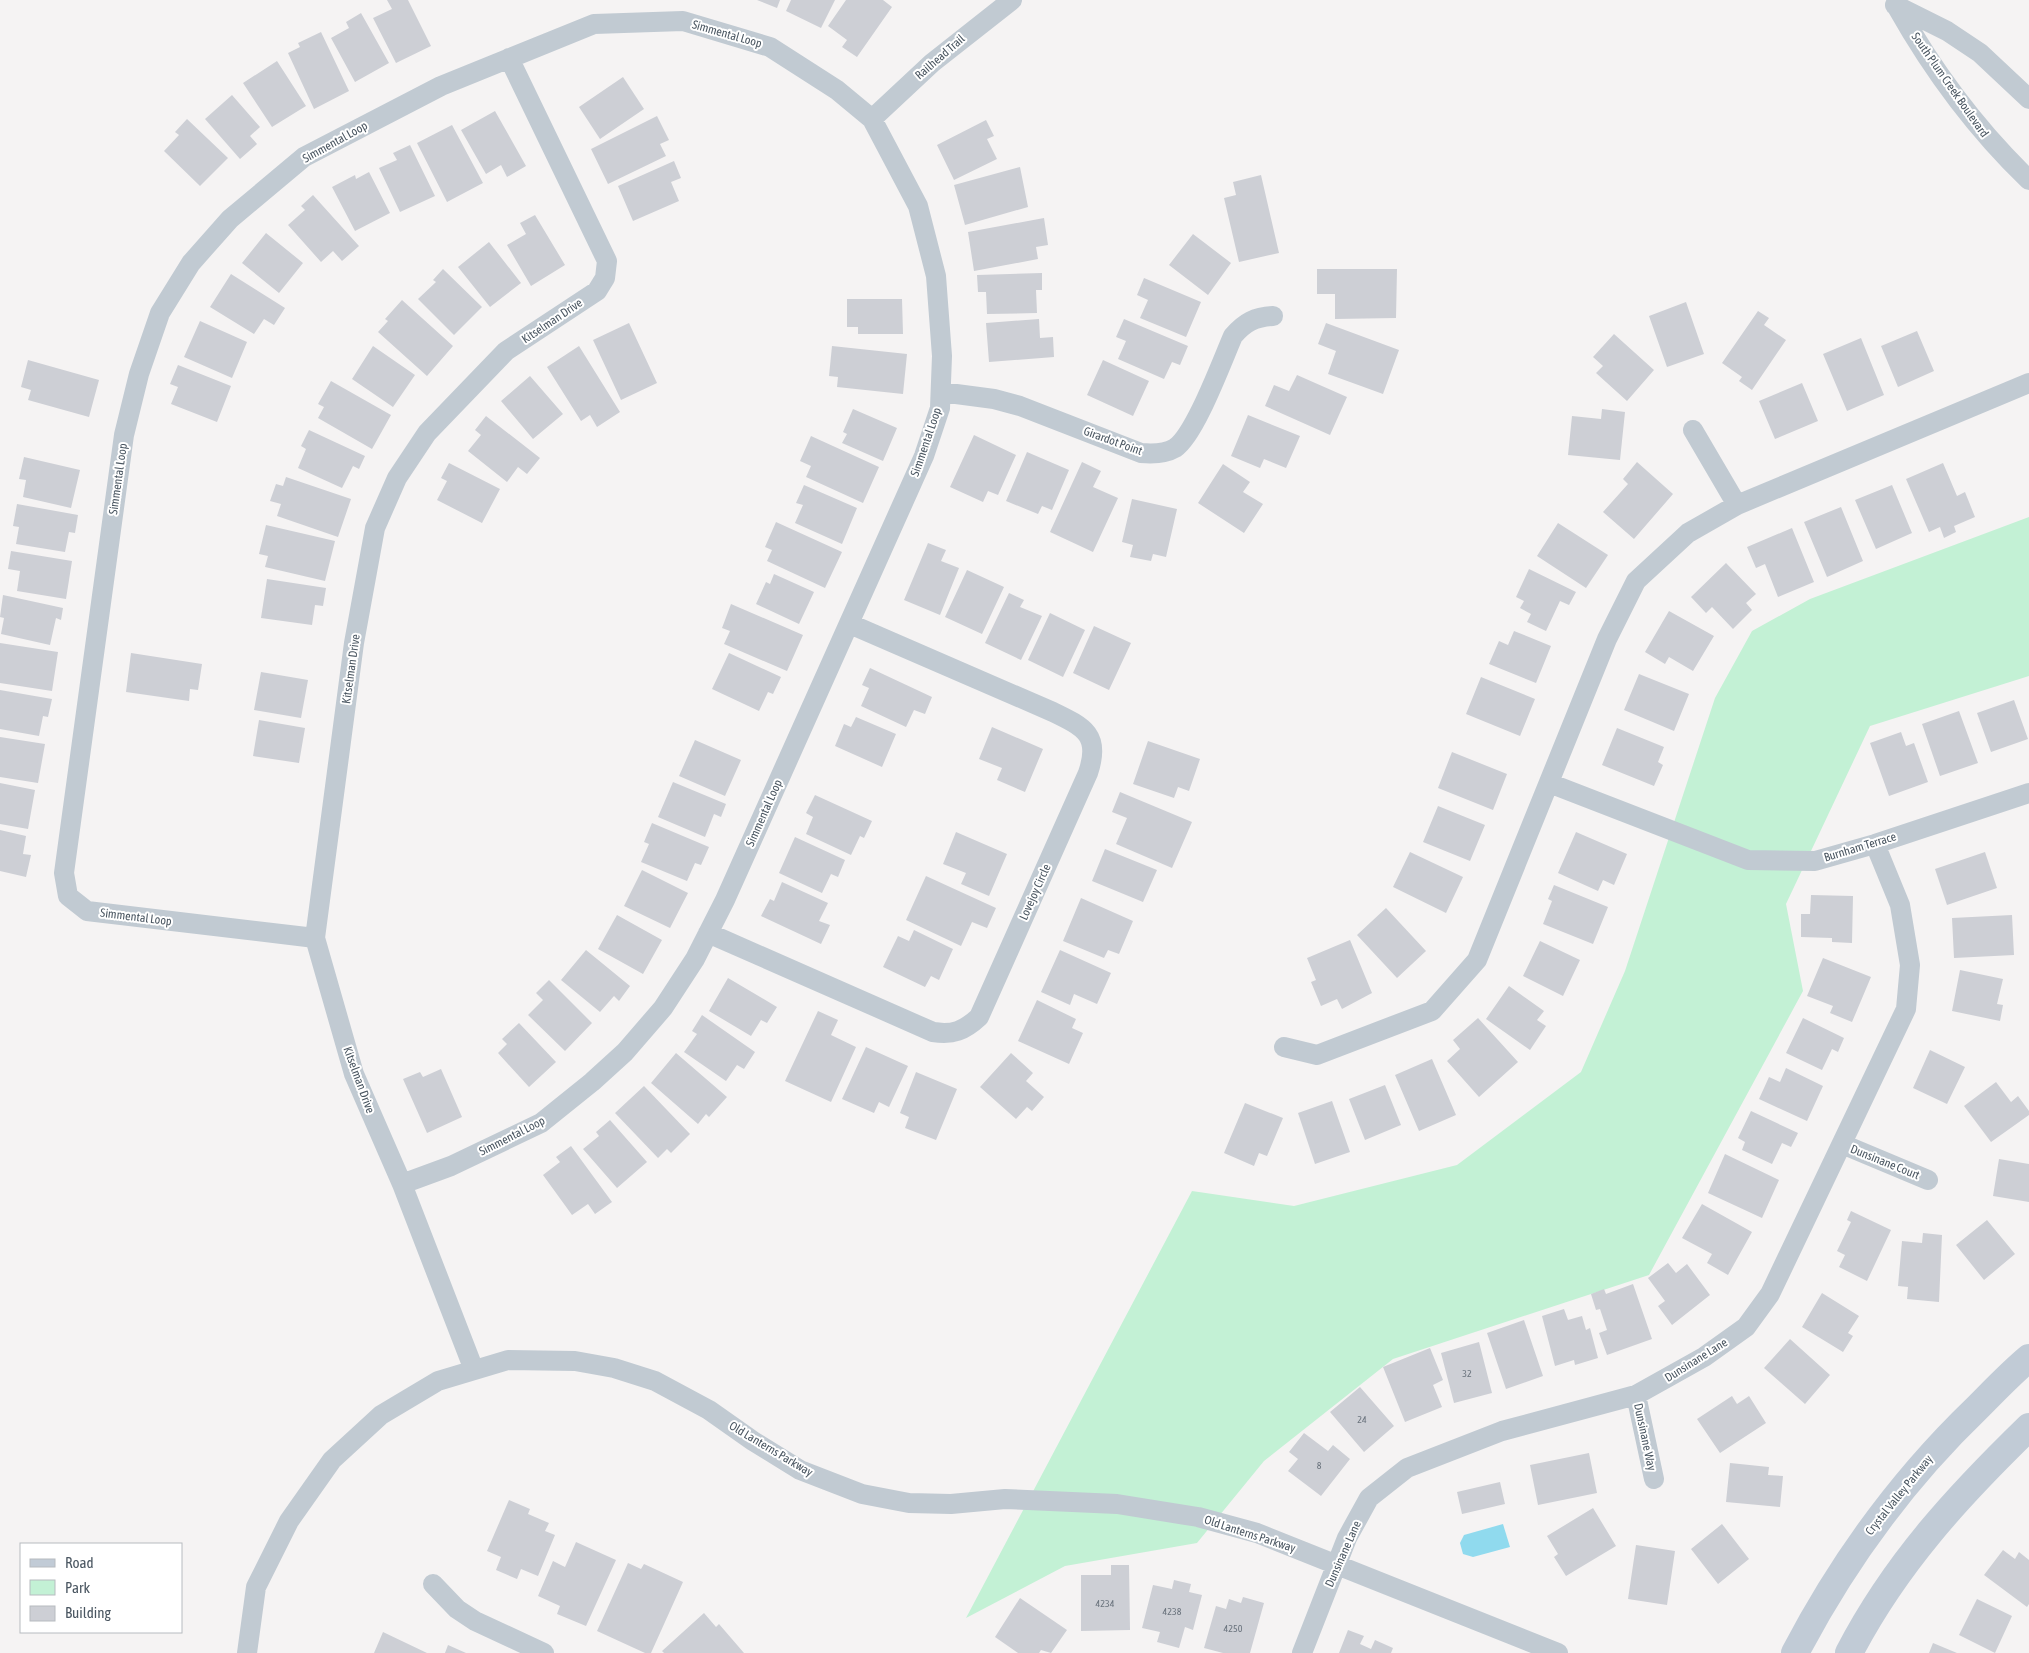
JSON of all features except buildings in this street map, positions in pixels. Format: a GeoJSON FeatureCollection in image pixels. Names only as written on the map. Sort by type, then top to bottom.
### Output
{"type":"FeatureCollection","features":[{"type":"Feature","properties":{"kind":"main road","name":"Crystal Valley Parkway"},"geometry":{"type":"LineString","coordinates":[[1795,1653],[1843,1568],[1875,1522],[1913,1474],[1954,1430],[2029,1358]]}},
{"type":"Feature","properties":{"kind":"main road"},"geometry":{"type":"LineString","coordinates":[[1849,1653],[1884,1594],[1914,1551],[1949,1507],[2029,1427]]}},
{"type":"Feature","properties":{"kind":"street","name":"Railhead Trail"},"geometry":{"type":"LineString","coordinates":[[872,118],[932,63],[1012,0]]}},
{"type":"Feature","properties":{"kind":"street","name":"South Plum Creek Boulevard"},"geometry":{"type":"LineString","coordinates":[[1893,3],[1932,23],[1980,53],[2029,99]]}},
{"type":"Feature","properties":{"kind":"street","name":"South Plum Creek Boulevard"},"geometry":{"type":"LineString","coordinates":[[1893,3],[1966,112],[1992,144],[2029,180]]}},
{"type":"Feature","properties":{"kind":"street","name":"Simmental Loop"},"geometry":{"type":"LineString","coordinates":[[315,938],[87,911],[68,896],[64,873],[124,435],[139,374],[160,313],[191,264],[230,219],[304,157],[441,86],[594,24],[683,21],[770,47],[837,90],[872,118],[918,206],[936,276],[942,356],[940,408],[924,456],[850,624],[708,933],[695,959],[662,1008],[625,1052],[592,1082],[541,1123],[451,1166],[402,1184]]}},
{"type":"Feature","properties":{"kind":"street","name":"Kitselman Drive"},"geometry":{"type":"LineString","coordinates":[[474,1370],[402,1184],[354,1074],[315,938],[354,643],[375,528],[397,478],[426,432],[506,351],[597,291],[605,278],[607,262],[509,58]]}},
{"type":"Feature","properties":{"kind":"street","name":"Girardot Point"},"geometry":{"type":"LineString","coordinates":[[940,392],[994,399],[1020,406],[1141,453],[1155,454],[1174,448],[1187,434],[1233,336],[1242,326],[1257,317],[1273,316]]}},
{"type":"Feature","properties":{"kind":"street"},"geometry":{"type":"LineString","coordinates":[[1284,1047],[1317,1056],[1432,1011],[1477,960],[1607,639],[1636,581],[1688,533],[1737,506],[2029,383]]}},
{"type":"Feature","properties":{"kind":"street"},"geometry":{"type":"LineString","coordinates":[[1693,430],[1737,506]]}},
{"type":"Feature","properties":{"kind":"street","name":"Lovejoy Circle"},"geometry":{"type":"LineString","coordinates":[[708,933],[933,1032],[950,1034],[967,1029],[980,1017],[1088,773],[1094,757],[1092,740],[1081,726],[1053,712],[850,624]]}},
{"type":"Feature","properties":{"kind":"street","name":"Burnham Terrace"},"geometry":{"type":"LineString","coordinates":[[1549,783],[1748,860],[1815,861],[1875,844],[2029,793]]}},
{"type":"Feature","properties":{"kind":"street","name":"Dunsinane Lane"},"geometry":{"type":"LineString","coordinates":[[1302,1653],[1346,1538],[1369,1498],[1407,1468],[1502,1431],[1636,1394],[1704,1357],[1746,1327],[1770,1294],[1906,1009],[1910,965],[1900,905],[1875,844]]}},
{"type":"Feature","properties":{"kind":"street","name":"Dunsinane Court"},"geometry":{"type":"LineString","coordinates":[[1842,1144],[1928,1180]]}},
{"type":"Feature","properties":{"kind":"street","name":"Old Lanterns Parkway"},"geometry":{"type":"LineString","coordinates":[[247,1653],[256,1587],[288,1521],[332,1460],[380,1415],[438,1381],[508,1360],[575,1361],[614,1368],[655,1381],[709,1410],[753,1442],[800,1470],[862,1494],[909,1503],[951,1504],[1005,1498],[1117,1504],[1206,1519],[1257,1533],[1558,1653]]}},
{"type":"Feature","properties":{"kind":"street","name":"Dunsinane Way"},"geometry":{"type":"LineString","coordinates":[[1636,1394],[1654,1479]]}},
{"type":"Feature","properties":{"kind":"street"},"geometry":{"type":"LineString","coordinates":[[433,1584],[457,1609],[475,1621],[544,1653]]}},
{"type":"Feature","properties":{"kind":"green space"},"geometry":{"type":"Polygon","coordinates":[[[2029,517],[2029,676],[1870,726],[1786,904],[1803,991],[1649,1275],[1393,1359],[1264,1461],[1197,1543],[1065,1566],[966,1618],[1192,1191],[1294,1206],[1457,1165],[1581,1072],[1625,971],[1715,698],[1752,631],[1810,599],[2029,517]]]}},
{"type":"Feature","properties":{"kind":"water"},"geometry":{"type":"Polygon","coordinates":[[[1503,1524],[1510,1547],[1473,1557],[1463,1554],[1460,1543],[1464,1535],[1503,1524]]]}}]}
